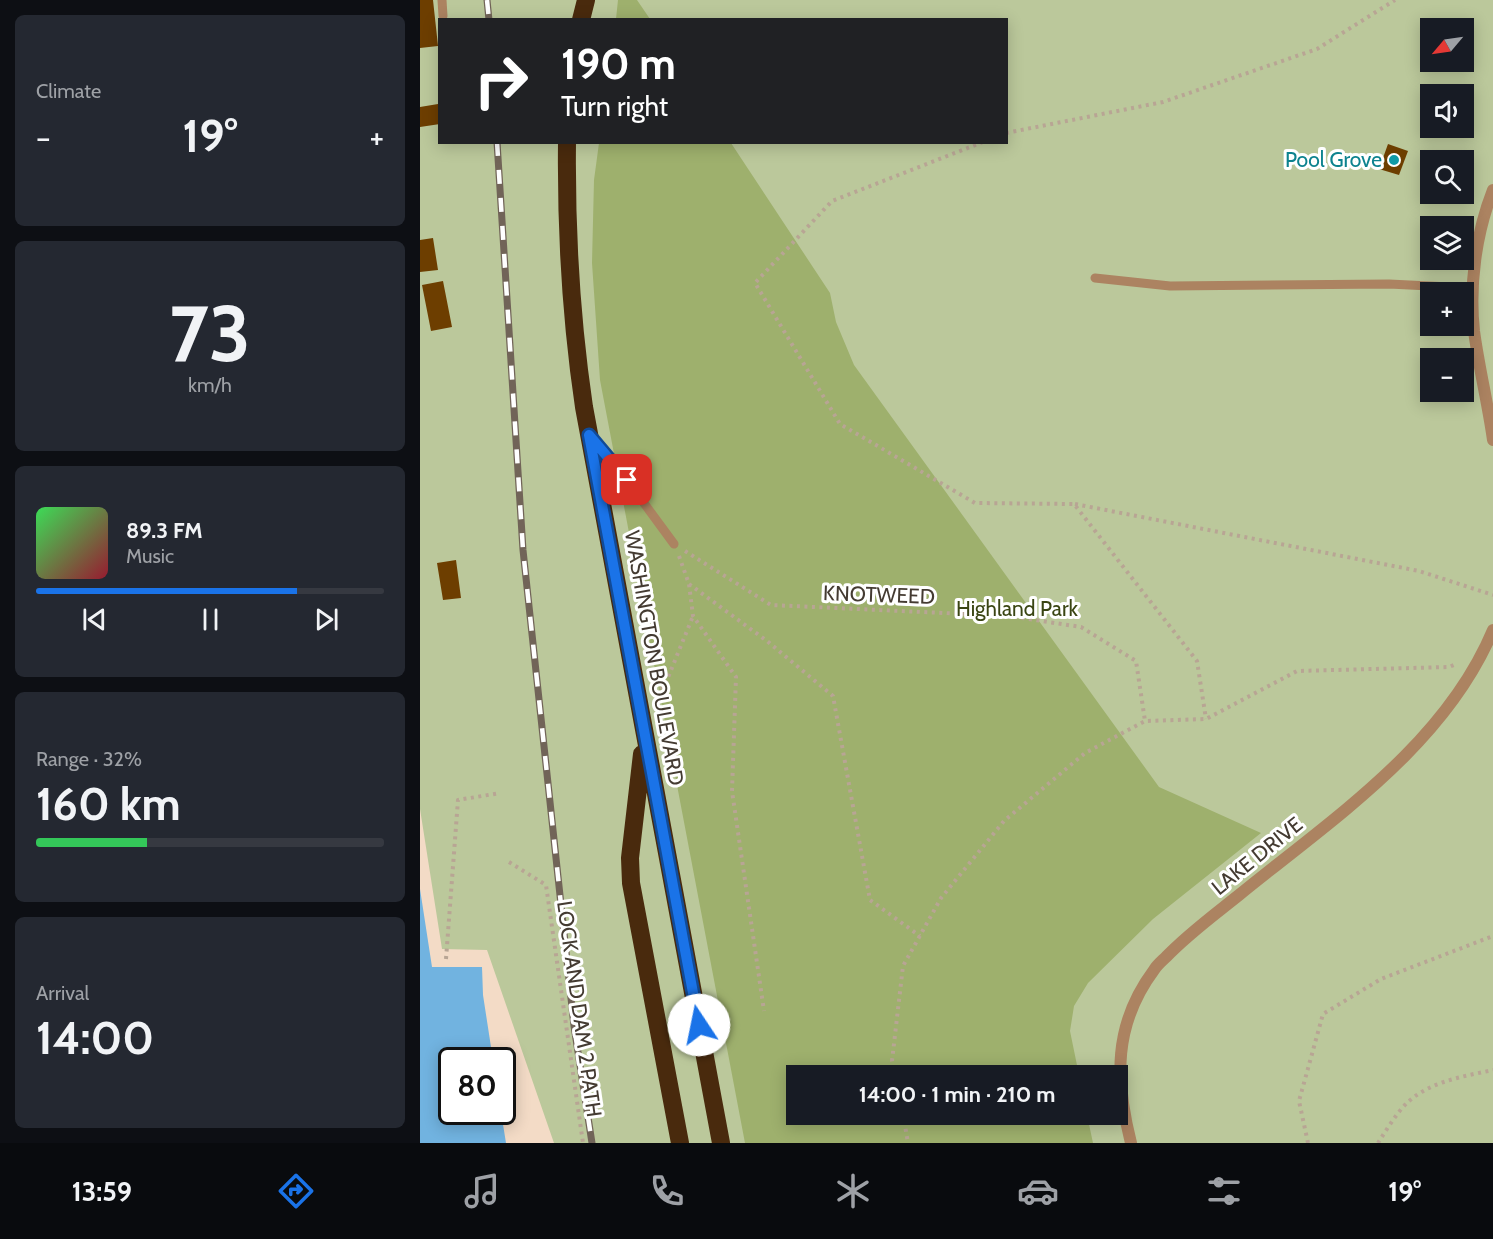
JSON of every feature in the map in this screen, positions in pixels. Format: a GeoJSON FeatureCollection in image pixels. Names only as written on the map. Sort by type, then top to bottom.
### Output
{"type":"FeatureCollection","features":[{"type":"Feature","properties":{"kind":"highway"},"geometry":{"type":"LineString","coordinates":[[582,18],[586,0]]}},
{"type":"Feature","properties":{"kind":"highway","name":"WASHINGTON BOULEVARD"},"geometry":{"type":"LineString","coordinates":[[567,144],[568,262],[576,356],[721,1143]]}},
{"type":"Feature","properties":{"kind":"highway"},"geometry":{"type":"LineString","coordinates":[[641,715],[641,764],[630,858],[631,883],[680,1143]]}},
{"type":"Feature","properties":{"kind":"street"},"geometry":{"type":"LineString","coordinates":[[1474,282],[1477,250],[1486,207],[1493,190]]}},
{"type":"Feature","properties":{"kind":"street"},"geometry":{"type":"LineString","coordinates":[[1474,328],[1493,440]]}},
{"type":"Feature","properties":{"kind":"street","name":"LAKE DRIVE"},"geometry":{"type":"LineString","coordinates":[[1131,1143],[1124,1117],[1119,1062],[1128,1018],[1154,969],[1179,943],[1368,791],[1400,760],[1443,712],[1468,679],[1493,630]]}},
{"type":"Feature","properties":{"kind":"lane"},"geometry":{"type":"LineString","coordinates":[[442,0],[443,16]]}},
{"type":"Feature","properties":{"kind":"lane"},"geometry":{"type":"LineString","coordinates":[[1095,278],[1170,286],[1420,286]]}},
{"type":"Feature","properties":{"kind":"lane"},"geometry":{"type":"LineString","coordinates":[[589,435],[627,480],[674,544]]}},
{"type":"Feature","properties":{"kind":"path"},"geometry":{"type":"LineString","coordinates":[[1008,133],[1163,102],[1317,49],[1395,0]]}},
{"type":"Feature","properties":{"kind":"path"},"geometry":{"type":"LineString","coordinates":[[978,144],[832,201],[755,284],[840,424],[975,503],[1074,504],[1419,571],[1493,595]]}},
{"type":"Feature","properties":{"kind":"path"},"geometry":{"type":"LineString","coordinates":[[1074,504],[1197,661],[1206,719]]}},
{"type":"Feature","properties":{"kind":"path"},"geometry":{"type":"LineString","coordinates":[[674,544],[689,584],[693,616],[736,678],[732,791],[764,1011]]}},
{"type":"Feature","properties":{"kind":"path","name":"KNOTWEED"},"geometry":{"type":"LineString","coordinates":[[674,544],[771,605],[1009,616],[1080,627],[1136,661],[1145,721]]}},
{"type":"Feature","properties":{"kind":"path"},"geometry":{"type":"LineString","coordinates":[[689,584],[767,641],[833,696],[870,900],[920,936]]}},
{"type":"Feature","properties":{"kind":"path"},"geometry":{"type":"LineString","coordinates":[[641,715],[665,685],[693,616]]}},
{"type":"Feature","properties":{"kind":"path"},"geometry":{"type":"LineString","coordinates":[[893,1065],[903,966],[941,898],[1004,821],[1085,753],[1145,721],[1206,719],[1297,671],[1449,667]]}},
{"type":"Feature","properties":{"kind":"path"},"geometry":{"type":"LineString","coordinates":[[446,959],[458,800],[500,793]]}},
{"type":"Feature","properties":{"kind":"path","name":"LOCK AND DAM 2 PATH"},"geometry":{"type":"LineString","coordinates":[[509,862],[546,885],[583,1143]]}},
{"type":"Feature","properties":{"kind":"path"},"geometry":{"type":"LineString","coordinates":[[1308,1143],[1299,1101],[1323,1014],[1381,979],[1493,936]]}},
{"type":"Feature","properties":{"kind":"path"},"geometry":{"type":"LineString","coordinates":[[1378,1143],[1409,1101],[1429,1088],[1452,1079],[1493,1070]]}},
{"type":"Feature","properties":{"kind":"path"},"geometry":{"type":"LineString","coordinates":[[905,1125],[908,1143]]}},
{"type":"Feature","properties":{"kind":"green space","name":"Highland Park"},"geometry":{"type":"Polygon","coordinates":[[[420,0],[1493,0],[1493,1143],[554,1143],[487,950],[442,949],[420,809],[420,0]]]}},
{"type":"Feature","properties":{"kind":"green space"},"geometry":{"type":"Polygon","coordinates":[[[618,0],[637,0],[649,18],[616,18],[618,0]]]}},
{"type":"Feature","properties":{"kind":"green space"},"geometry":{"type":"Polygon","coordinates":[[[599,144],[732,144],[830,293],[836,322],[854,365],[1159,787],[1261,833],[1153,919],[1088,983],[1074,1006],[1070,1031],[1077,1065],[786,1065],[786,1125],[1089,1125],[1093,1143],[745,1143],[600,380],[592,263],[594,180],[599,144]]]}},
{"type":"Feature","properties":{"kind":"water"},"geometry":{"type":"Polygon","coordinates":[[[420,889],[432,967],[482,967],[483,995],[491,1047],[438,1047],[438,1125],[503,1125],[506,1143],[420,1143],[420,889]]]}},
{"type":"Feature","properties":{"kind":"building"},"geometry":{"type":"Polygon","coordinates":[[[420,0],[433,0],[438,46],[420,48],[420,0]]]}},
{"type":"Feature","properties":{"kind":"building"},"geometry":{"type":"Polygon","coordinates":[[[438,104],[438,124],[420,127],[420,107],[438,104]]]}},
{"type":"Feature","properties":{"kind":"building","name":"Pool Grove"},"geometry":{"type":"Polygon","coordinates":[[[1388,144],[1408,151],[1399,175],[1379,169],[1388,144]]]}},
{"type":"Feature","properties":{"kind":"building"},"geometry":{"type":"Polygon","coordinates":[[[433,238],[438,270],[420,272],[420,240],[433,238]]]}},
{"type":"Feature","properties":{"kind":"building"},"geometry":{"type":"Polygon","coordinates":[[[443,281],[452,327],[431,331],[422,285],[443,281]]]}},
{"type":"Feature","properties":{"kind":"building"},"geometry":{"type":"Polygon","coordinates":[[[456,560],[461,598],[443,600],[437,563],[456,560]]]}},
{"type":"Feature","properties":{"kind":"railway"},"geometry":{"type":"LineString","coordinates":[[487,0],[489,18]]}},
{"type":"Feature","properties":{"kind":"railway"},"geometry":{"type":"LineString","coordinates":[[497,144],[523,550],[574,1026],[592,1143]]}},
{"type":"Feature","properties":{"kind":"place","name":"Pool Grove"},"geometry":{"type":"Point","coordinates":[1394,160]}},
{"type":"Feature","properties":{"kind":"route"},"geometry":{"type":"LineString","coordinates":[[627,480],[589,435],[699,1025]]}}]}
